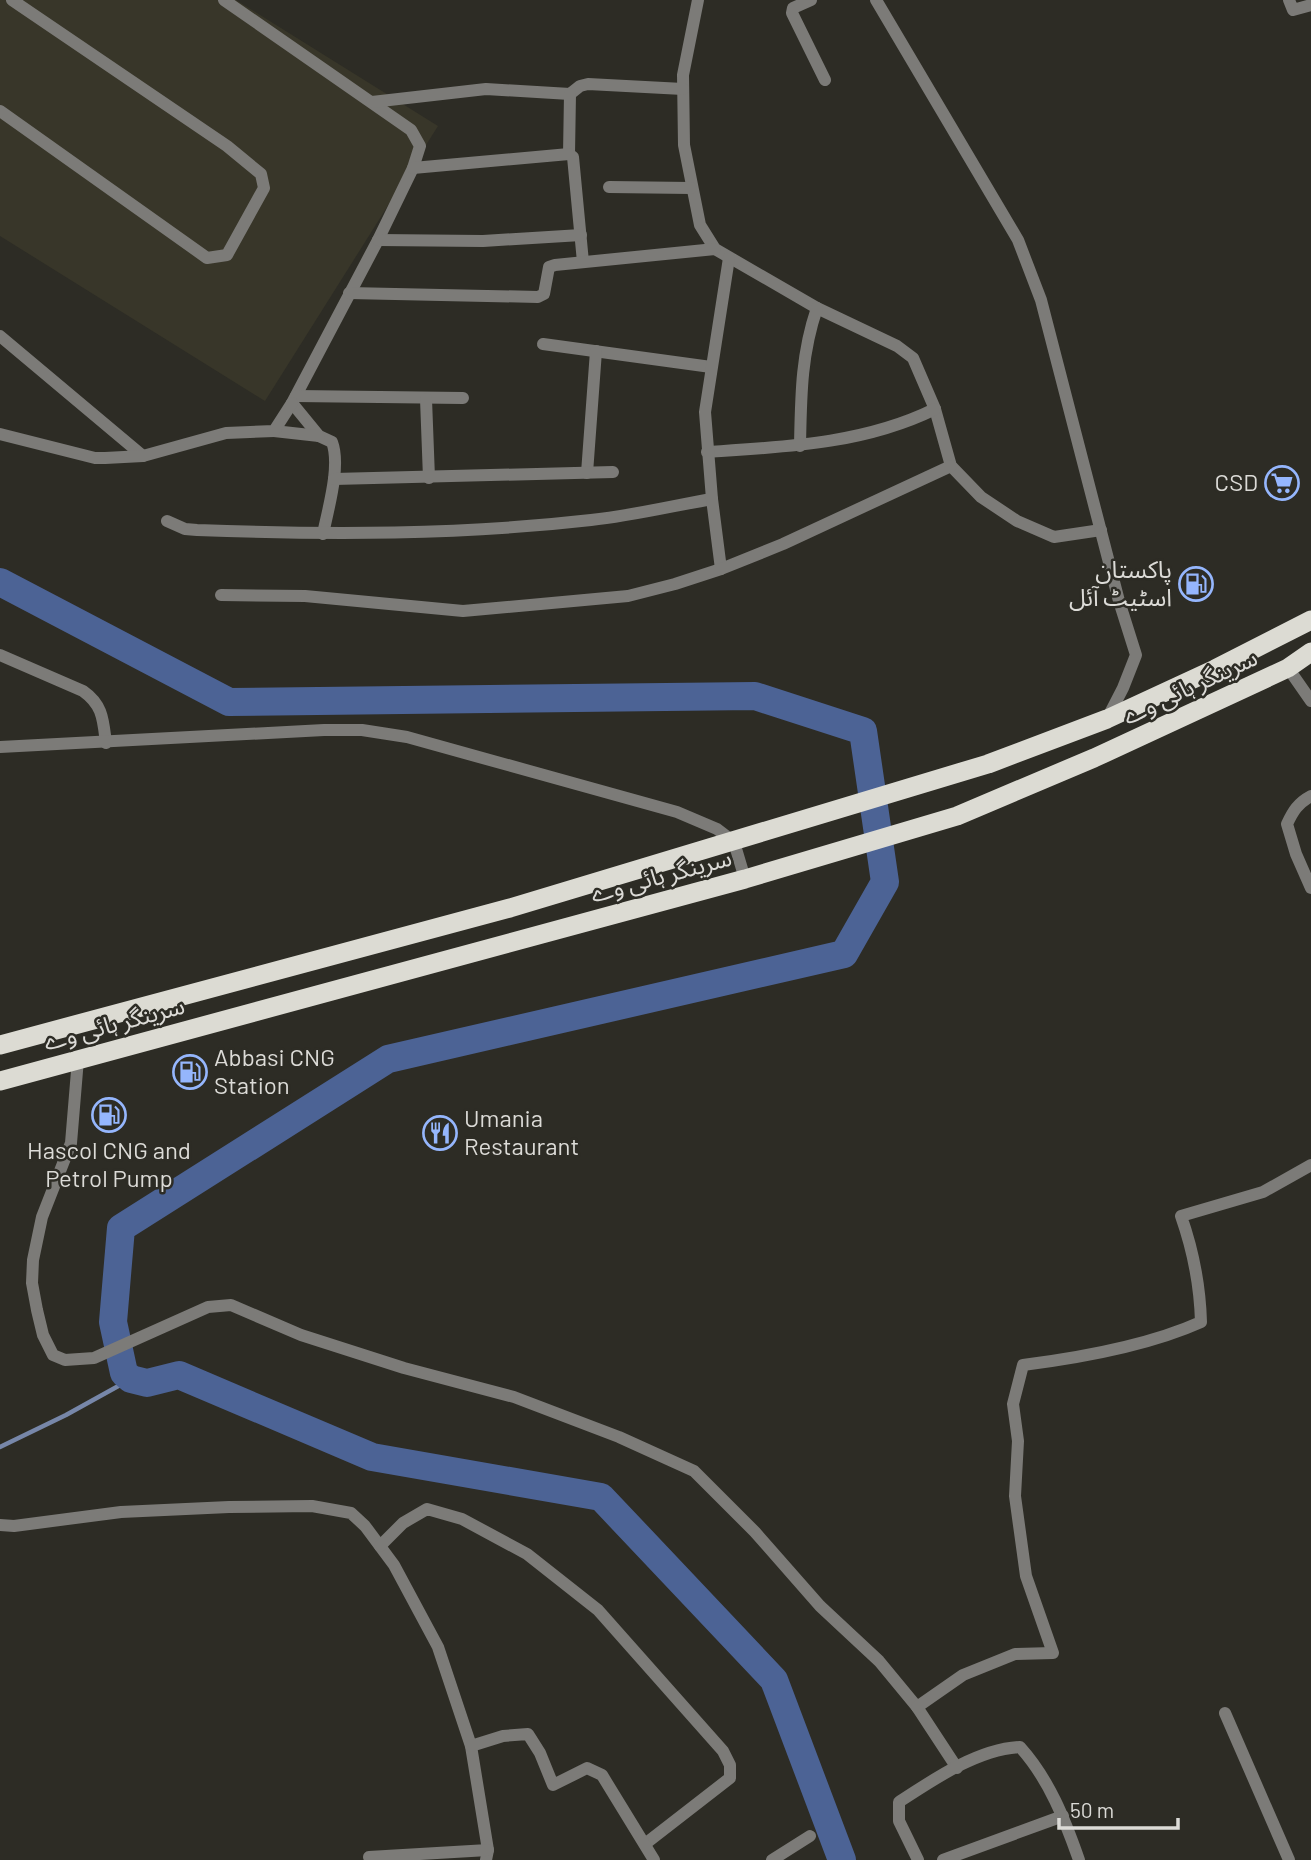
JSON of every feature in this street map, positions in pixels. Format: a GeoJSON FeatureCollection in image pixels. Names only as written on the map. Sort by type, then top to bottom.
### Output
{"type":"FeatureCollection","features":[{"type":"Feature","properties":{"kind":"highway","name":"سرینگر ہائی وے"},"geometry":{"type":"LineString","coordinates":[[0,1045],[510,908],[988,764],[1107,719],[1215,669],[1311,620]]}},
{"type":"Feature","properties":{"kind":"highway","name":"سرینگر ہائی وے"},"geometry":{"type":"LineString","coordinates":[[0,1080],[745,879],[957,816],[1094,758],[1288,668],[1311,652]]}},
{"type":"Feature","properties":{"kind":"street"},"geometry":{"type":"LineString","coordinates":[[0,111],[208,258],[227,255],[264,188],[261,174],[227,146],[12,0]]}},
{"type":"Feature","properties":{"kind":"street"},"geometry":{"type":"LineString","coordinates":[[224,0],[411,130],[420,146],[413,168],[378,240],[294,400],[274,431]]}},
{"type":"Feature","properties":{"kind":"street"},"geometry":{"type":"LineString","coordinates":[[698,0],[683,75],[684,145],[700,226],[715,248],[817,308],[897,346],[913,358],[935,410],[951,466],[981,496],[1017,521],[1054,537],[1101,530]]}},
{"type":"Feature","properties":{"kind":"street"},"geometry":{"type":"LineString","coordinates":[[811,0],[793,8],[792,13],[825,80]]}},
{"type":"Feature","properties":{"kind":"street"},"geometry":{"type":"LineString","coordinates":[[876,0],[1018,240],[1041,300],[1119,601],[1136,654],[1107,719]]}},
{"type":"Feature","properties":{"kind":"street"},"geometry":{"type":"LineString","coordinates":[[1289,0],[1293,10],[1311,5]]}},
{"type":"Feature","properties":{"kind":"street"},"geometry":{"type":"LineString","coordinates":[[372,102],[486,89],[570,94],[580,86],[588,84],[683,89]]}},
{"type":"Feature","properties":{"kind":"street"},"geometry":{"type":"LineString","coordinates":[[570,94],[569,154],[573,157],[583,262]]}},
{"type":"Feature","properties":{"kind":"street"},"geometry":{"type":"LineString","coordinates":[[413,168],[569,154]]}},
{"type":"Feature","properties":{"kind":"street"},"geometry":{"type":"LineString","coordinates":[[609,187],[691,188]]}},
{"type":"Feature","properties":{"kind":"street"},"geometry":{"type":"LineString","coordinates":[[378,240],[483,241],[581,235]]}},
{"type":"Feature","properties":{"kind":"street"},"geometry":{"type":"LineString","coordinates":[[349,293],[538,296],[544,294],[549,267],[715,248]]}},
{"type":"Feature","properties":{"kind":"street"},"geometry":{"type":"LineString","coordinates":[[721,569],[707,453],[705,412],[729,258]]}},
{"type":"Feature","properties":{"kind":"street"},"geometry":{"type":"LineString","coordinates":[[800,446],[804,355],[817,308]]}},
{"type":"Feature","properties":{"kind":"street"},"geometry":{"type":"LineString","coordinates":[[0,337],[143,456]]}},
{"type":"Feature","properties":{"kind":"street"},"geometry":{"type":"LineString","coordinates":[[543,344],[711,367]]}},
{"type":"Feature","properties":{"kind":"street"},"geometry":{"type":"LineString","coordinates":[[587,473],[596,351]]}},
{"type":"Feature","properties":{"kind":"street"},"geometry":{"type":"LineString","coordinates":[[294,400],[463,398]]}},
{"type":"Feature","properties":{"kind":"street"},"geometry":{"type":"LineString","coordinates":[[426,399],[429,478]]}},
{"type":"Feature","properties":{"kind":"street"},"geometry":{"type":"LineString","coordinates":[[294,400],[319,436]]}},
{"type":"Feature","properties":{"kind":"street"},"geometry":{"type":"LineString","coordinates":[[707,453],[800,446],[845,439],[904,424],[935,410]]}},
{"type":"Feature","properties":{"kind":"street"},"geometry":{"type":"LineString","coordinates":[[0,434],[95,458],[143,456],[226,433],[274,431],[319,436],[332,442],[334,449],[334,479],[323,534]]}},
{"type":"Feature","properties":{"kind":"street"},"geometry":{"type":"LineString","coordinates":[[221,595],[305,596],[463,611],[628,596],[721,569],[783,544],[951,466]]}},
{"type":"Feature","properties":{"kind":"street"},"geometry":{"type":"LineString","coordinates":[[334,479],[613,472]]}},
{"type":"Feature","properties":{"kind":"street"},"geometry":{"type":"LineString","coordinates":[[167,521],[185,529],[197,530],[323,534],[515,527],[594,520],[712,499]]}},
{"type":"Feature","properties":{"kind":"street"},"geometry":{"type":"LineString","coordinates":[[0,654],[83,691],[94,699],[102,712],[106,743]]}},
{"type":"Feature","properties":{"kind":"street"},"geometry":{"type":"LineString","coordinates":[[1288,668],[1311,701]]}},
{"type":"Feature","properties":{"kind":"street"},"geometry":{"type":"LineString","coordinates":[[0,747],[324,730],[362,730],[396,735],[677,812],[717,829],[734,842],[745,879]]}},
{"type":"Feature","properties":{"kind":"street"},"geometry":{"type":"LineString","coordinates":[[1311,796],[1293,810],[1287,824],[1296,854],[1311,888]]}},
{"type":"Feature","properties":{"kind":"street"},"geometry":{"type":"LineString","coordinates":[[78,1059],[71,1143],[42,1216],[33,1260],[32,1283],[43,1335],[53,1355],[65,1360],[94,1357],[208,1307],[231,1305],[301,1335],[404,1368],[514,1397],[619,1437],[694,1471],[755,1532],[820,1606],[879,1661],[917,1707],[957,1768]]}},
{"type":"Feature","properties":{"kind":"street"},"geometry":{"type":"LineString","coordinates":[[917,1707],[963,1675],[1002,1659],[1015,1654],[1053,1653],[1026,1576],[1015,1496],[1017,1441],[1013,1404],[1023,1365],[1117,1347],[1182,1331],[1200,1322],[1200,1300],[1188,1236],[1181,1216],[1264,1192],[1311,1165]]}},
{"type":"Feature","properties":{"kind":"street"},"geometry":{"type":"LineString","coordinates":[[0,1525],[14,1526],[121,1512],[312,1506],[351,1513],[365,1526],[394,1565],[438,1647],[471,1746],[487,1855],[369,1857]]}},
{"type":"Feature","properties":{"kind":"street"},"geometry":{"type":"LineString","coordinates":[[380,1546],[404,1523],[427,1509],[462,1519],[527,1554],[597,1610],[681,1701],[723,1751],[730,1765],[730,1778],[645,1844]]}},
{"type":"Feature","properties":{"kind":"street"},"geometry":{"type":"LineString","coordinates":[[1225,1713],[1290,1860]]}},
{"type":"Feature","properties":{"kind":"street"},"geometry":{"type":"LineString","coordinates":[[471,1746],[503,1736],[528,1734],[540,1753],[553,1785],[587,1768],[602,1775],[654,1860]]}},
{"type":"Feature","properties":{"kind":"street"},"geometry":{"type":"LineString","coordinates":[[918,1860],[900,1821],[899,1802],[957,1768],[1001,1748],[1020,1747],[1034,1762],[1063,1816],[1079,1860]]}},
{"type":"Feature","properties":{"kind":"street"},"geometry":{"type":"LineString","coordinates":[[943,1860],[1063,1816]]}},
{"type":"Feature","properties":{"kind":"street"},"geometry":{"type":"LineString","coordinates":[[772,1860],[810,1836]]}},
{"type":"Feature","properties":{"kind":"shaded area"},"geometry":{"type":"Polygon","coordinates":[[[0,0],[236,0],[438,126],[265,401],[0,236],[0,0]]]}},
{"type":"Feature","properties":{"kind":"waterway"},"geometry":{"type":"LineString","coordinates":[[0,582],[229,702],[755,696],[863,731],[885,882],[844,954],[388,1059],[121,1228],[113,1322],[124,1373],[131,1379],[147,1383],[179,1375],[372,1457],[601,1497],[774,1680],[842,1860]]}},
{"type":"Feature","properties":{"kind":"waterway"},"geometry":{"type":"LineString","coordinates":[[0,1447],[131,1379]]}},
{"type":"Feature","properties":{"kind":"place","name":"CSD"},"geometry":{"type":"Point","coordinates":[1282,483]}},
{"type":"Feature","properties":{"kind":"place","name":"پاکستان اسٹیٹ آئل"},"geometry":{"type":"Point","coordinates":[1196,584]}},
{"type":"Feature","properties":{"kind":"place","name":"Abbasi CNG Station"},"geometry":{"type":"Point","coordinates":[190,1072]}},
{"type":"Feature","properties":{"kind":"place","name":"Hascol CNG and Petrol Pump"},"geometry":{"type":"Point","coordinates":[109,1115]}},
{"type":"Feature","properties":{"kind":"place","name":"Umania Restaurant"},"geometry":{"type":"Point","coordinates":[440,1133]}}]}
